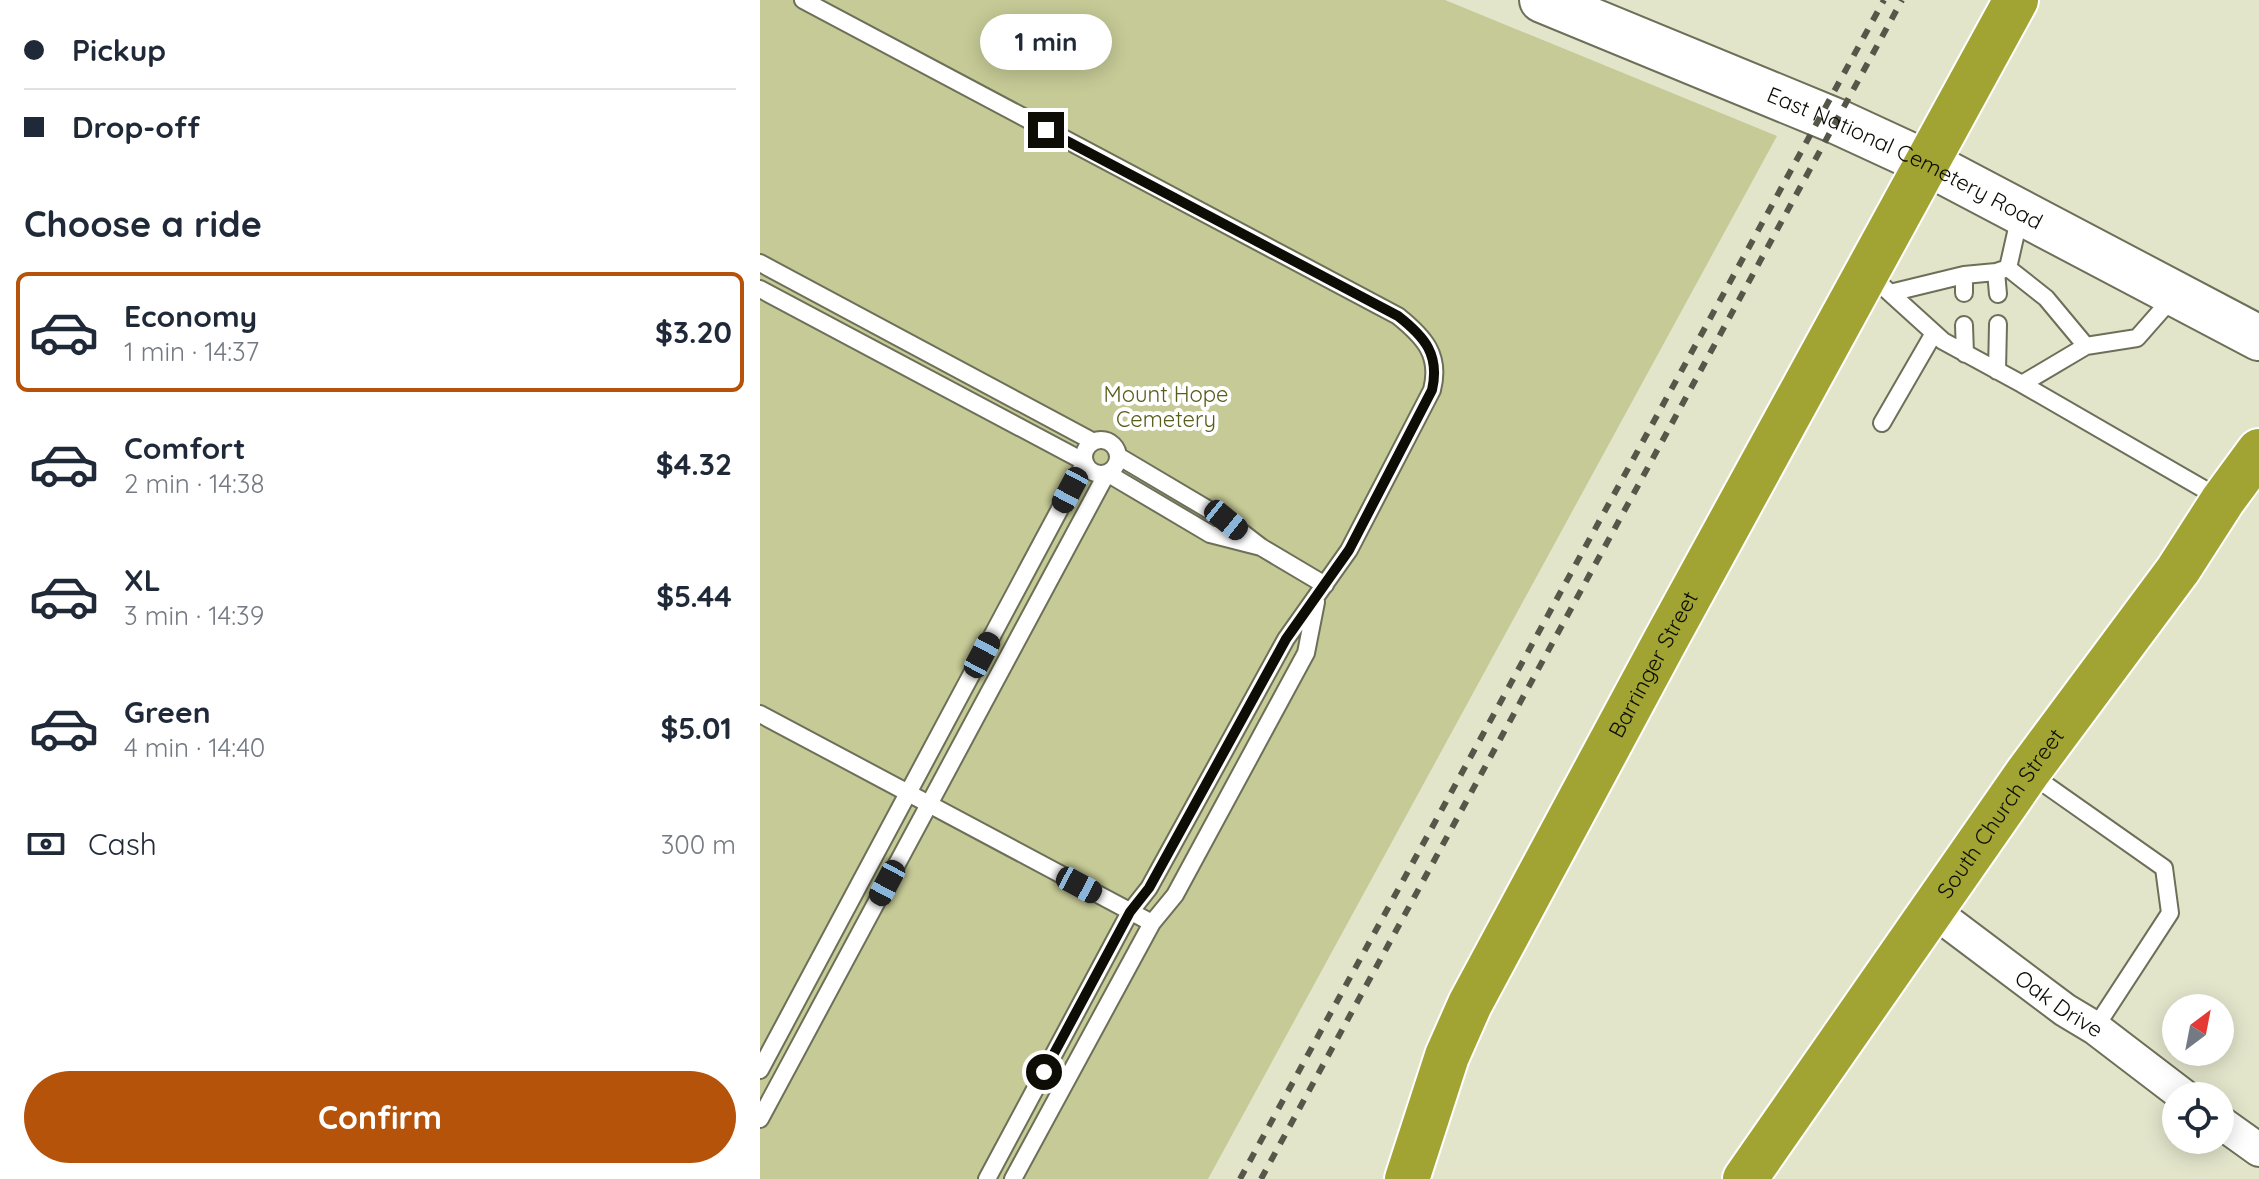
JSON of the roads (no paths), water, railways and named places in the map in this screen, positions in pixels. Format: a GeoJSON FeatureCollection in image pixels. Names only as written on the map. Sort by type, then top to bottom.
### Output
{"type":"FeatureCollection","features":[{"type":"Feature","properties":{"kind":"highway","name":"Barringer Street"},"geometry":{"type":"LineString","coordinates":[[1407,1179],[1447,1056],[1470,1004],[1664,643],[1878,283],[1927,163],[2016,0]]}},
{"type":"Feature","properties":{"kind":"highway","name":"South Church Street"},"geometry":{"type":"LineString","coordinates":[[1745,1179],[2028,772],[2178,570],[2259,451]]}},
{"type":"Feature","properties":{"kind":"street","name":"East National Cemetery Road"},"geometry":{"type":"LineString","coordinates":[[1542,0],[1836,121],[1927,163],[2259,338]]}},
{"type":"Feature","properties":{"kind":"street","name":"Oak Drive"},"geometry":{"type":"LineString","coordinates":[[1932,910],[2166,1082]]}},
{"type":"Feature","properties":{"kind":"street"},"geometry":{"type":"LineString","coordinates":[[2234,1122],[2259,1117]]}},
{"type":"Feature","properties":{"kind":"street"},"geometry":{"type":"LineString","coordinates":[[2234,1132],[2259,1150]]}},
{"type":"Feature","properties":{"kind":"lane"},"geometry":{"type":"LineString","coordinates":[[803,0],[1398,316],[1415,329],[1435,366],[1432,390],[1349,550],[1286,639],[1149,888],[1130,912],[987,1179]]}},
{"type":"Feature","properties":{"kind":"lane"},"geometry":{"type":"LineString","coordinates":[[1998,294],[2002,270],[2021,213]]}},
{"type":"Feature","properties":{"kind":"lane"},"geometry":{"type":"LineString","coordinates":[[760,263],[1092,441],[1103,440],[1112,445],[1118,456],[1226,520],[1321,591]]}},
{"type":"Feature","properties":{"kind":"lane"},"geometry":{"type":"LineString","coordinates":[[1878,283],[2002,270],[2046,298],[2086,346]]}},
{"type":"Feature","properties":{"kind":"lane"},"geometry":{"type":"LineString","coordinates":[[1964,275],[1964,293]]}},
{"type":"Feature","properties":{"kind":"lane"},"geometry":{"type":"LineString","coordinates":[[1878,283],[1943,341],[2223,500]]}},
{"type":"Feature","properties":{"kind":"lane"},"geometry":{"type":"LineString","coordinates":[[760,289],[1085,462],[1094,472],[1107,473],[1210,534],[1261,547]]}},
{"type":"Feature","properties":{"kind":"lane"},"geometry":{"type":"LineString","coordinates":[[2022,384],[2086,346],[2137,338],[2175,294]]}},
{"type":"Feature","properties":{"kind":"lane"},"geometry":{"type":"LineString","coordinates":[[1997,371],[1998,324]]}},
{"type":"Feature","properties":{"kind":"lane"},"geometry":{"type":"LineString","coordinates":[[1964,325],[1965,354]]}},
{"type":"Feature","properties":{"kind":"lane"},"geometry":{"type":"LineString","coordinates":[[1882,423],[1934,333]]}},
{"type":"Feature","properties":{"kind":"lane"},"geometry":{"type":"LineString","coordinates":[[760,1070],[1085,462],[1084,451],[1092,441]]}},
{"type":"Feature","properties":{"kind":"lane"},"geometry":{"type":"LineString","coordinates":[[760,1119],[1118,456]]}},
{"type":"Feature","properties":{"kind":"lane"},"geometry":{"type":"LineString","coordinates":[[1013,1179],[1152,923],[1175,895],[1306,653],[1321,591]]}},
{"type":"Feature","properties":{"kind":"lane"},"geometry":{"type":"LineString","coordinates":[[760,714],[1152,923]]}},
{"type":"Feature","properties":{"kind":"lane"},"geometry":{"type":"LineString","coordinates":[[2028,772],[2164,868],[2170,913],[2095,1028]]}},
{"type":"Feature","properties":{"kind":"railway"},"geometry":{"type":"LineString","coordinates":[[1240,1179],[1884,0]]}},
{"type":"Feature","properties":{"kind":"railway"},"geometry":{"type":"LineString","coordinates":[[1261,1179],[1902,0]]}},
{"type":"Feature","properties":{"kind":"park label","name":"Mount Hope Cemetery"},"geometry":{"type":"Point","coordinates":[1166,406]}}]}
